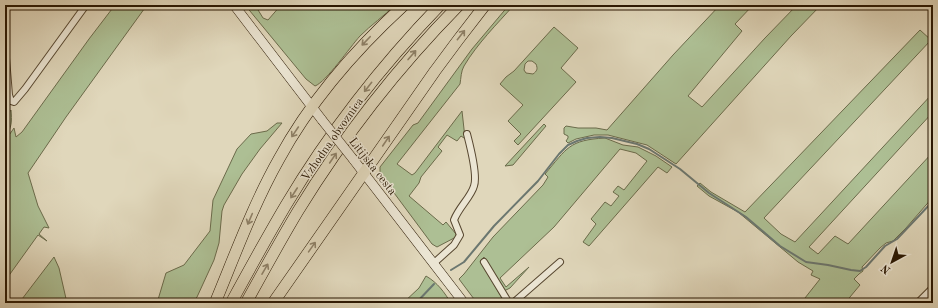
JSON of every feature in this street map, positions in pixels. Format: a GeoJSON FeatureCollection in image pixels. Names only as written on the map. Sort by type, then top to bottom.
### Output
{"type":"FeatureCollection","features":[{"type":"Feature","properties":{"kind":"highway"},"geometry":{"type":"LineString","coordinates":[[214,303],[267,182],[291,139],[312,106],[352,56],[404,5]]}},
{"type":"Feature","properties":{"kind":"highway","name":"Vzhodna obvoznica"},"geometry":{"type":"LineString","coordinates":[[231,303],[287,204],[325,146],[375,78],[400,48],[440,5]]}},
{"type":"Feature","properties":{"kind":"highway","name":"Vzhodna obvoznica"},"geometry":{"type":"LineString","coordinates":[[246,303],[298,211],[351,132],[414,52],[459,5]]}},
{"type":"Feature","properties":{"kind":"highway"},"geometry":{"type":"LineString","coordinates":[[273,303],[394,129],[485,5]]}},
{"type":"Feature","properties":{"kind":"main road","name":"Litijska cesta"},"geometry":{"type":"LineString","coordinates":[[234,5],[464,303]]}},
{"type":"Feature","properties":{"kind":"street"},"geometry":{"type":"LineString","coordinates":[[5,46],[9,94],[11,101],[14,102],[86,5]]}},
{"type":"Feature","properties":{"kind":"street"},"geometry":{"type":"LineString","coordinates":[[434,263],[454,245],[460,235],[454,220],[457,212],[474,187],[476,178],[467,134]]}},
{"type":"Feature","properties":{"kind":"street"},"geometry":{"type":"LineString","coordinates":[[484,262],[509,303]]}},
{"type":"Feature","properties":{"kind":"street"},"geometry":{"type":"LineString","coordinates":[[513,303],[560,262]]}},
{"type":"Feature","properties":{"kind":"street"},"geometry":{"type":"LineString","coordinates":[[919,303],[933,289]]}},
{"type":"Feature","properties":{"kind":"green space"},"geometry":{"type":"Polygon","coordinates":[[[115,5],[147,5],[66,117],[28,173],[38,206],[49,228],[44,227],[39,234],[47,241],[38,235],[5,281],[5,141],[14,128],[16,137],[22,132],[115,5]]]}},
{"type":"Feature","properties":{"kind":"green space"},"geometry":{"type":"Polygon","coordinates":[[[245,5],[255,5],[263,18],[268,20],[281,5],[381,5],[385,8],[388,5],[395,5],[360,36],[325,78],[315,86],[306,79],[245,5]]]}},
{"type":"Feature","properties":{"kind":"green space"},"geometry":{"type":"Polygon","coordinates":[[[509,5],[514,5],[481,42],[464,66],[460,84],[397,164],[412,175],[415,173],[462,111],[465,138],[461,136],[457,141],[447,135],[438,147],[442,151],[421,177],[419,183],[409,196],[443,225],[446,222],[456,234],[456,237],[437,247],[432,244],[380,174],[380,167],[413,125],[418,123],[472,49],[509,5]]]}},
{"type":"Feature","properties":{"kind":"green space"},"geometry":{"type":"Polygon","coordinates":[[[720,5],[753,5],[735,24],[742,31],[688,96],[702,107],[797,5],[821,5],[791,36],[676,164],[647,145],[608,135],[594,135],[576,139],[568,143],[566,141],[568,136],[564,134],[564,128],[566,126],[607,130],[673,55],[720,5]]]}},
{"type":"Feature","properties":{"kind":"green space"},"geometry":{"type":"Polygon","coordinates":[[[554,27],[578,48],[561,68],[576,82],[518,145],[514,141],[521,134],[508,121],[523,105],[500,84],[514,71],[554,27]],[[528,61],[525,64],[524,70],[526,73],[533,74],[537,69],[536,64],[532,61],[528,61]]]}},
{"type":"Feature","properties":{"kind":"green space"},"geometry":{"type":"Polygon","coordinates":[[[920,30],[931,40],[764,218],[781,234],[795,242],[933,93],[933,112],[809,247],[818,254],[835,236],[848,244],[933,152],[933,197],[893,241],[886,243],[880,248],[862,267],[863,271],[854,279],[860,285],[845,303],[801,303],[820,279],[811,275],[813,271],[798,262],[738,212],[709,196],[697,186],[700,183],[711,192],[745,212],[920,30]]]}},
{"type":"Feature","properties":{"kind":"green space"},"geometry":{"type":"Polygon","coordinates":[[[11,110],[11,124],[5,137],[5,118],[11,110]]]}},
{"type":"Feature","properties":{"kind":"green space"},"geometry":{"type":"Polygon","coordinates":[[[277,123],[282,123],[260,149],[242,174],[224,205],[222,211],[219,243],[214,260],[197,297],[192,303],[157,303],[166,273],[184,265],[210,231],[213,200],[237,149],[251,134],[267,131],[277,123]]]}},
{"type":"Feature","properties":{"kind":"green space"},"geometry":{"type":"Polygon","coordinates":[[[544,124],[546,126],[513,165],[505,166],[544,124]]]}},
{"type":"Feature","properties":{"kind":"green space"},"geometry":{"type":"Polygon","coordinates":[[[605,138],[623,145],[638,147],[656,156],[672,167],[667,173],[658,167],[589,246],[583,242],[596,224],[591,219],[605,202],[611,206],[619,196],[613,192],[618,186],[624,190],[647,161],[636,153],[620,149],[554,227],[500,278],[506,287],[529,267],[510,288],[504,291],[484,257],[480,261],[505,303],[477,303],[459,279],[493,237],[543,185],[548,177],[545,174],[564,152],[576,143],[605,138]]]}},
{"type":"Feature","properties":{"kind":"green space"},"geometry":{"type":"Polygon","coordinates":[[[54,257],[59,268],[67,303],[19,303],[54,257]]]}},
{"type":"Feature","properties":{"kind":"green space"},"geometry":{"type":"Polygon","coordinates":[[[426,276],[443,291],[451,303],[403,303],[419,288],[426,276]]]}},
{"type":"Feature","properties":{"kind":"waterway"},"geometry":{"type":"LineString","coordinates":[[451,270],[464,262],[494,226],[538,181],[568,145],[587,138],[612,138],[637,144],[649,149],[680,169],[709,193],[746,217],[780,246],[806,262],[860,271],[866,267],[885,246],[897,239],[933,201]]}},
{"type":"Feature","properties":{"kind":"waterway"},"geometry":{"type":"LineString","coordinates":[[416,303],[434,284]]}}]}
